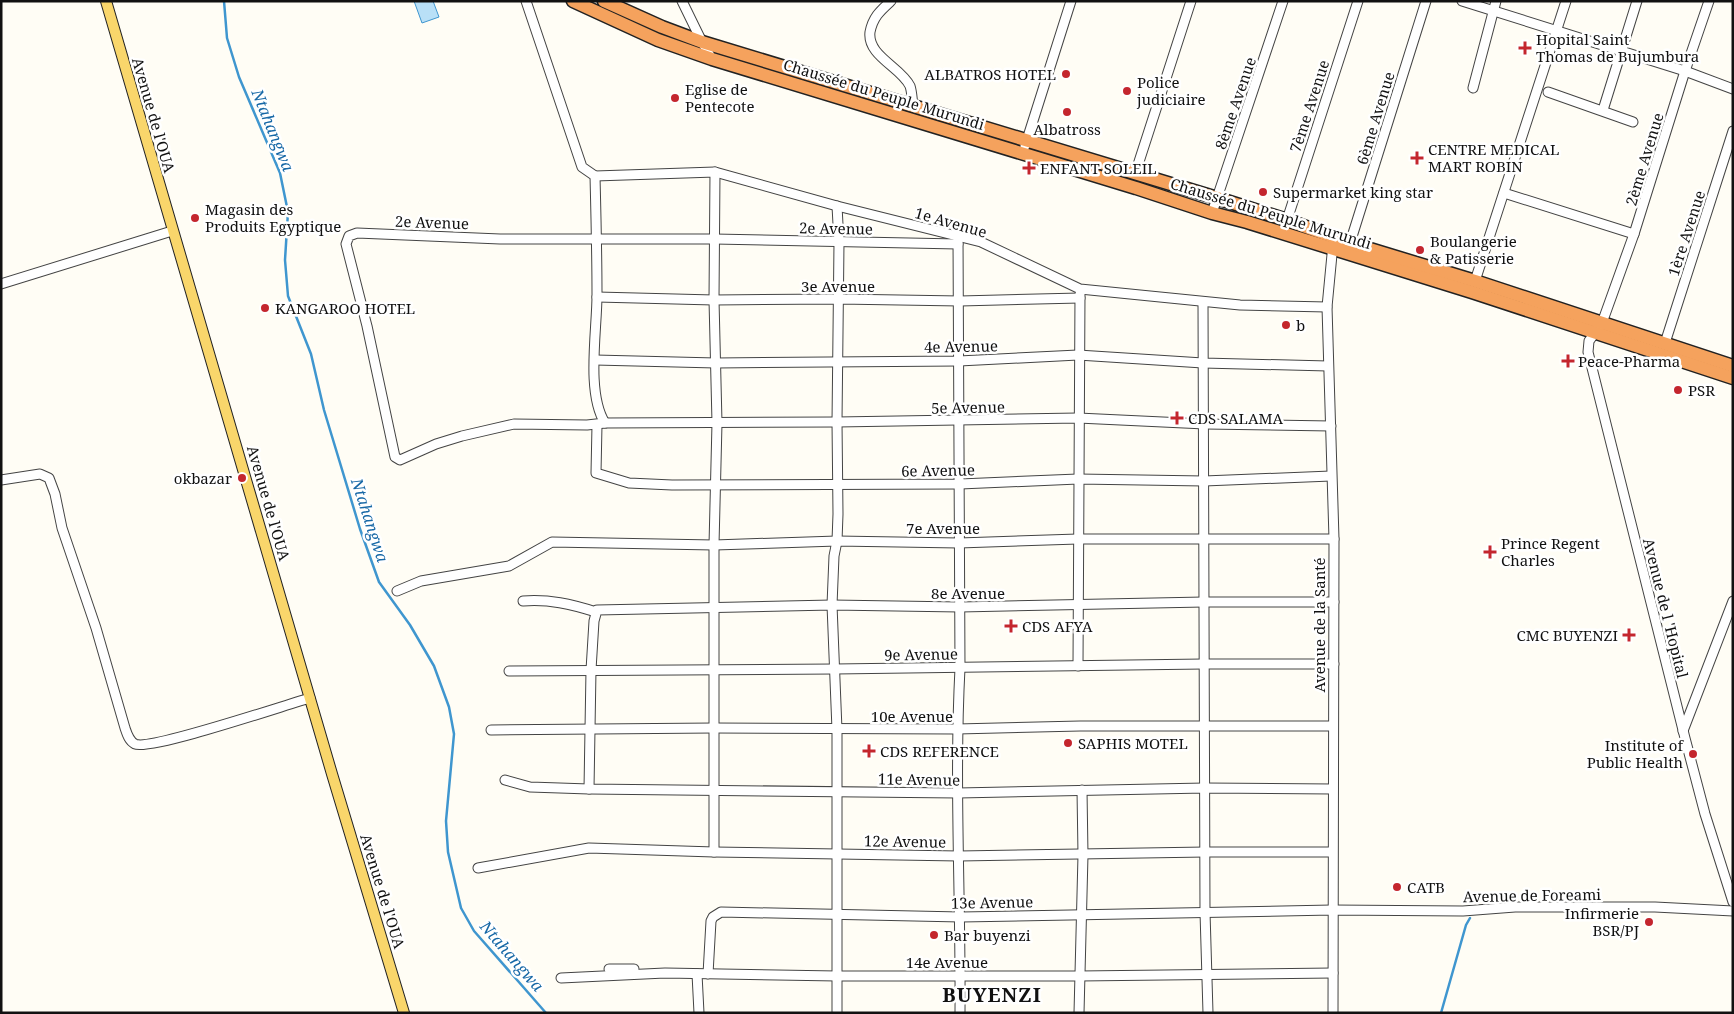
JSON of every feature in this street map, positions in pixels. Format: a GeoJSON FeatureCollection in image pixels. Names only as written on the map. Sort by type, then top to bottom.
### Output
{"type":"FeatureCollection","features":[{"type":"Feature","properties":{"kind":"highway","name":"Chaussée du Peuple Murundi"},"geometry":{"type":"LineString","coordinates":[[573,1],[658,40],[712,59],[1212,212],[1333,243],[1598,328],[1665,343],[1733,366]]}},
{"type":"Feature","properties":{"kind":"highway","name":"Chaussée du Peuple Murundi"},"geometry":{"type":"LineString","coordinates":[[604,1],[662,27],[702,42],[1287,220],[1333,243],[1350,243],[1476,281],[1733,378]]}},
{"type":"Feature","properties":{"kind":"main road","name":"Avenue de l'OUA"},"geometry":{"type":"LineString","coordinates":[[106,1],[172,231],[404,1013]]}},
{"type":"Feature","properties":{"kind":"street"},"geometry":{"type":"LineString","coordinates":[[526,1],[582,167],[595,176],[597,297],[594,360],[595,393],[601,424]]}},
{"type":"Feature","properties":{"kind":"street"},"geometry":{"type":"LineString","coordinates":[[682,1],[712,59]]}},
{"type":"Feature","properties":{"kind":"street"},"geometry":{"type":"LineString","coordinates":[[891,1],[877,13],[873,20],[870,38],[877,53],[898,72],[910,87],[913,105]]}},
{"type":"Feature","properties":{"kind":"street"},"geometry":{"type":"LineString","coordinates":[[1023,153],[1071,1]]}},
{"type":"Feature","properties":{"kind":"street"},"geometry":{"type":"LineString","coordinates":[[1135,174],[1191,1]]}},
{"type":"Feature","properties":{"kind":"street","name":"8ème Avenue"},"geometry":{"type":"LineString","coordinates":[[1212,212],[1283,1]]}},
{"type":"Feature","properties":{"kind":"street","name":"7ème Avenue"},"geometry":{"type":"LineString","coordinates":[[1287,220],[1358,1]]}},
{"type":"Feature","properties":{"kind":"street","name":"6ème Avenue"},"geometry":{"type":"LineString","coordinates":[[1350,243],[1426,1]]}},
{"type":"Feature","properties":{"kind":"street"},"geometry":{"type":"LineString","coordinates":[[1462,1],[1494,6],[1620,52],[1685,71],[1733,90]]}},
{"type":"Feature","properties":{"kind":"street"},"geometry":{"type":"LineString","coordinates":[[1476,281],[1566,1]]}},
{"type":"Feature","properties":{"kind":"street"},"geometry":{"type":"LineString","coordinates":[[1603,110],[1637,1]]}},
{"type":"Feature","properties":{"kind":"street","name":"2ème Avenue"},"geometry":{"type":"LineString","coordinates":[[1598,328],[1634,234],[1708,1]]}},
{"type":"Feature","properties":{"kind":"street"},"geometry":{"type":"LineString","coordinates":[[1473,88],[1494,6]]}},
{"type":"Feature","properties":{"kind":"street"},"geometry":{"type":"LineString","coordinates":[[1548,92],[1633,122]]}},
{"type":"Feature","properties":{"kind":"street","name":"1ère Avenue"},"geometry":{"type":"LineString","coordinates":[[1665,343],[1733,131]]}},
{"type":"Feature","properties":{"kind":"street"},"geometry":{"type":"LineString","coordinates":[[714,852],[714,546],[717,423],[714,300],[715,172]]}},
{"type":"Feature","properties":{"kind":"street","name":"1e Avenue"},"geometry":{"type":"LineString","coordinates":[[595,176],[715,172],[958,240],[981,242],[1080,294],[1240,305],[1327,307]]}},
{"type":"Feature","properties":{"kind":"street"},"geometry":{"type":"LineString","coordinates":[[1504,193],[1634,234]]}},
{"type":"Feature","properties":{"kind":"street"},"geometry":{"type":"LineString","coordinates":[[837,206],[839,242],[837,422],[839,484],[832,606],[837,730],[837,1013]]}},
{"type":"Feature","properties":{"kind":"street"},"geometry":{"type":"LineString","coordinates":[[1,284],[172,231]]}},
{"type":"Feature","properties":{"kind":"street","name":"2e Avenue"},"geometry":{"type":"LineString","coordinates":[[601,424],[514,424],[436,444],[404,460],[395,457],[367,326],[346,244],[350,236],[358,233],[500,239],[714,239],[839,242],[958,240]]}},
{"type":"Feature","properties":{"kind":"street"},"geometry":{"type":"LineString","coordinates":[[958,240],[960,301],[960,668],[957,729],[961,917],[960,1013]]}},
{"type":"Feature","properties":{"kind":"street","name":"Avenue de la Santé"},"geometry":{"type":"LineString","coordinates":[[1333,243],[1327,307],[1334,539],[1332,726],[1333,1013]]}},
{"type":"Feature","properties":{"kind":"street"},"geometry":{"type":"LineString","coordinates":[[1078,666],[1078,356],[1080,294]]}},
{"type":"Feature","properties":{"kind":"street","name":"3e Avenue"},"geometry":{"type":"LineString","coordinates":[[597,297],[714,300],[839,299],[960,301],[1080,294]]}},
{"type":"Feature","properties":{"kind":"street"},"geometry":{"type":"LineString","coordinates":[[1203,302],[1205,424],[1203,539],[1205,912],[1208,1013]]}},
{"type":"Feature","properties":{"kind":"street","name":"Avenue de l 'Hopital"},"geometry":{"type":"LineString","coordinates":[[1598,328],[1589,341],[1590,364],[1705,814],[1733,902]]}},
{"type":"Feature","properties":{"kind":"street","name":"4e Avenue"},"geometry":{"type":"LineString","coordinates":[[594,360],[716,363],[959,361],[1078,356],[1203,363],[1328,366]]}},
{"type":"Feature","properties":{"kind":"street","name":"5e Avenue"},"geometry":{"type":"LineString","coordinates":[[601,424],[960,421],[1078,418],[1205,424],[1332,426]]}},
{"type":"Feature","properties":{"kind":"street","name":"6e Avenue"},"geometry":{"type":"LineString","coordinates":[[601,424],[595,471],[598,474],[629,483],[715,485],[960,484],[1078,479],[1204,481],[1331,476]]}},
{"type":"Feature","properties":{"kind":"street"},"geometry":{"type":"LineString","coordinates":[[1,480],[40,474],[49,478],[55,494],[62,528],[88,603],[128,738],[135,744],[146,745],[177,738],[310,698]]}},
{"type":"Feature","properties":{"kind":"street","name":"7e Avenue"},"geometry":{"type":"LineString","coordinates":[[397,590],[421,581],[508,566],[552,542],[714,546],[837,542],[960,543],[1078,538],[1334,539]]}},
{"type":"Feature","properties":{"kind":"street","name":"8e Avenue"},"geometry":{"type":"LineString","coordinates":[[523,601],[559,602],[599,610],[714,607],[960,607],[1204,602],[1334,602]]}},
{"type":"Feature","properties":{"kind":"street"},"geometry":{"type":"LineString","coordinates":[[1683,731],[1733,601]]}},
{"type":"Feature","properties":{"kind":"street"},"geometry":{"type":"LineString","coordinates":[[589,789],[589,729],[592,670],[599,610]]}},
{"type":"Feature","properties":{"kind":"street","name":"9e Avenue"},"geometry":{"type":"LineString","coordinates":[[509,671],[1334,664]]}},
{"type":"Feature","properties":{"kind":"street","name":"10e Avenue"},"geometry":{"type":"LineString","coordinates":[[491,730],[714,728],[837,730],[1080,726],[1332,726]]}},
{"type":"Feature","properties":{"kind":"street","name":"11e Avenue"},"geometry":{"type":"LineString","coordinates":[[505,780],[530,786],[589,789],[958,793],[1205,788],[1333,789]]}},
{"type":"Feature","properties":{"kind":"street"},"geometry":{"type":"LineString","coordinates":[[1079,1013],[1078,976],[1083,855],[1082,790]]}},
{"type":"Feature","properties":{"kind":"street","name":"12e Avenue"},"geometry":{"type":"LineString","coordinates":[[478,868],[589,848],[959,856],[1332,852]]}},
{"type":"Feature","properties":{"kind":"street","name":"Avenue de Foreami"},"geometry":{"type":"LineString","coordinates":[[1332,910],[1463,911],[1516,907],[1655,907],[1733,911]]}},
{"type":"Feature","properties":{"kind":"street","name":"13e Avenue"},"geometry":{"type":"LineString","coordinates":[[709,971],[711,921],[713,917],[721,912],[961,917],[1332,910]]}},
{"type":"Feature","properties":{"kind":"street"},"geometry":{"type":"LineString","coordinates":[[609,969],[709,971]]}},
{"type":"Feature","properties":{"kind":"street","name":"14e Avenue"},"geometry":{"type":"LineString","coordinates":[[561,978],[697,974],[709,971],[837,976],[1333,973]]}},
{"type":"Feature","properties":{"kind":"street"},"geometry":{"type":"LineString","coordinates":[[697,974],[699,1013]]}},
{"type":"Feature","properties":{"kind":"water"},"geometry":{"type":"Polygon","coordinates":[[[414,1],[433,1],[439,17],[422,23],[414,1]]]}},
{"type":"Feature","properties":{"kind":"waterway","name":"Ntahangwa"},"geometry":{"type":"LineString","coordinates":[[224,1],[227,38],[239,77],[280,173],[288,212],[285,260],[288,296],[311,354],[324,410],[360,529],[379,582],[410,625],[434,666],[449,707],[454,734],[446,821],[448,852],[461,908],[474,931],[546,1013]]}},
{"type":"Feature","properties":{"kind":"waterway"},"geometry":{"type":"LineString","coordinates":[[1441,1013],[1466,925],[1470,918]]}},
{"type":"Feature","properties":{"kind":"place","name":"Hopital Saint Thomas de Bujumbura"},"geometry":{"type":"Point","coordinates":[1525,48]}},
{"type":"Feature","properties":{"kind":"place","name":"ALBATROS HOTEL"},"geometry":{"type":"Point","coordinates":[1066,74]}},
{"type":"Feature","properties":{"kind":"place","name":"Police judiciaire"},"geometry":{"type":"Point","coordinates":[1127,91]}},
{"type":"Feature","properties":{"kind":"place","name":"Eglise de Pentecote"},"geometry":{"type":"Point","coordinates":[675,98]}},
{"type":"Feature","properties":{"kind":"place","name":"Albatross"},"geometry":{"type":"Point","coordinates":[1067,112]}},
{"type":"Feature","properties":{"kind":"place","name":"CENTRE MEDICAL MART ROBIN"},"geometry":{"type":"Point","coordinates":[1417,158]}},
{"type":"Feature","properties":{"kind":"place","name":"ENFANT SOLEIL"},"geometry":{"type":"Point","coordinates":[1029,168]}},
{"type":"Feature","properties":{"kind":"place","name":"Supermarket king star"},"geometry":{"type":"Point","coordinates":[1263,192]}},
{"type":"Feature","properties":{"kind":"place","name":"Magasin des Produits Egyptique"},"geometry":{"type":"Point","coordinates":[195,218]}},
{"type":"Feature","properties":{"kind":"place","name":"Boulangerie & Patisserie"},"geometry":{"type":"Point","coordinates":[1420,250]}},
{"type":"Feature","properties":{"kind":"place","name":"KANGAROO HOTEL"},"geometry":{"type":"Point","coordinates":[265,308]}},
{"type":"Feature","properties":{"kind":"place","name":"b"},"geometry":{"type":"Point","coordinates":[1286,325]}},
{"type":"Feature","properties":{"kind":"place","name":"Peace-Pharma"},"geometry":{"type":"Point","coordinates":[1568,361]}},
{"type":"Feature","properties":{"kind":"place","name":"PSR"},"geometry":{"type":"Point","coordinates":[1678,390]}},
{"type":"Feature","properties":{"kind":"place","name":"CDS SALAMA"},"geometry":{"type":"Point","coordinates":[1177,418]}},
{"type":"Feature","properties":{"kind":"place","name":"okbazar"},"geometry":{"type":"Point","coordinates":[242,478]}},
{"type":"Feature","properties":{"kind":"place","name":"Prince Regent Charles"},"geometry":{"type":"Point","coordinates":[1490,552]}},
{"type":"Feature","properties":{"kind":"place","name":"CDS AFYA"},"geometry":{"type":"Point","coordinates":[1011,626]}},
{"type":"Feature","properties":{"kind":"place","name":"CMC BUYENZI"},"geometry":{"type":"Point","coordinates":[1629,635]}},
{"type":"Feature","properties":{"kind":"place","name":"SAPHIS MOTEL"},"geometry":{"type":"Point","coordinates":[1068,743]}},
{"type":"Feature","properties":{"kind":"place","name":"CDS REFERENCE"},"geometry":{"type":"Point","coordinates":[869,751]}},
{"type":"Feature","properties":{"kind":"place","name":"Institute of Public Health"},"geometry":{"type":"Point","coordinates":[1693,754]}},
{"type":"Feature","properties":{"kind":"place","name":"CATB"},"geometry":{"type":"Point","coordinates":[1397,887]}},
{"type":"Feature","properties":{"kind":"place","name":"Infirmerie BSR/PJ"},"geometry":{"type":"Point","coordinates":[1649,922]}},
{"type":"Feature","properties":{"kind":"place","name":"Bar buyenzi"},"geometry":{"type":"Point","coordinates":[934,935]}},
{"type":"Feature","properties":{"kind":"district","name":"BUYENZI"},"geometry":{"type":"Point","coordinates":[992,994]}}]}
